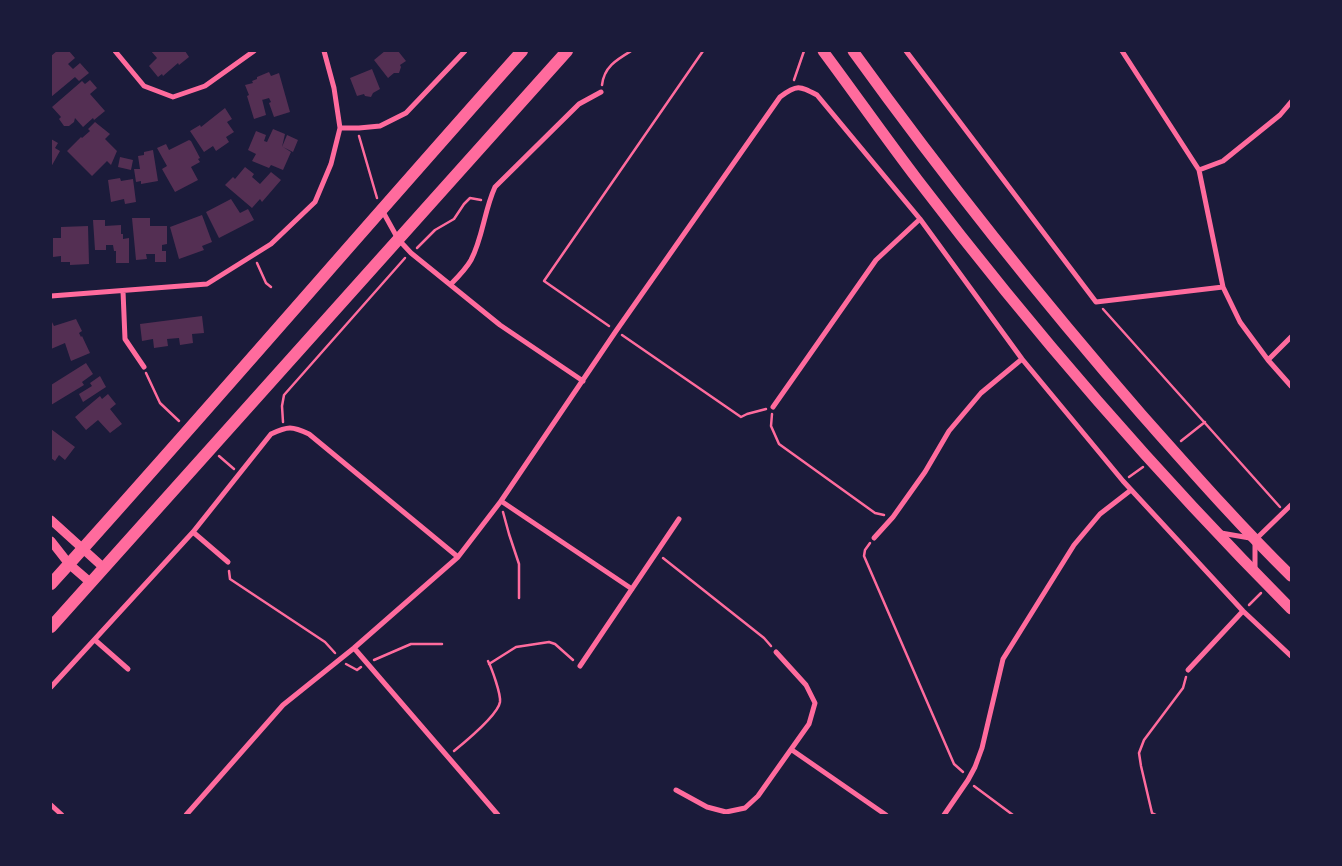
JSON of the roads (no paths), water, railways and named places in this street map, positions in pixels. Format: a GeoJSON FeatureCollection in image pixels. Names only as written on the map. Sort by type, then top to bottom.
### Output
{"type":"FeatureCollection","features":[{"type":"Feature","properties":{"kind":"highway"},"geometry":{"type":"LineString","coordinates":[[51,584],[522,51]]}},
{"type":"Feature","properties":{"kind":"highway"},"geometry":{"type":"LineString","coordinates":[[51,627],[567,51]]}},
{"type":"Feature","properties":{"kind":"main road"},"geometry":{"type":"LineString","coordinates":[[823,51],[917,179],[1057,353],[1151,462],[1255,574],[1291,609]]}},
{"type":"Feature","properties":{"kind":"main road"},"geometry":{"type":"LineString","coordinates":[[853,51],[922,145],[1052,310],[1171,448],[1291,576]]}},
{"type":"Feature","properties":{"kind":"street"},"geometry":{"type":"LineString","coordinates":[[115,51],[144,86],[173,97],[205,86],[254,51]]}},
{"type":"Feature","properties":{"kind":"street"},"geometry":{"type":"LineString","coordinates":[[51,296],[207,284],[271,244],[315,202],[331,164],[340,128],[334,88],[324,51]]}},
{"type":"Feature","properties":{"kind":"street"},"geometry":{"type":"LineString","coordinates":[[340,128],[380,126],[406,113],[465,51]]}},
{"type":"Feature","properties":{"kind":"street"},"geometry":{"type":"LineString","coordinates":[[906,51],[1096,302],[1223,287]]}},
{"type":"Feature","properties":{"kind":"street"},"geometry":{"type":"LineString","coordinates":[[1122,51],[1199,170],[1223,287],[1240,322],[1268,360],[1291,386]]}},
{"type":"Feature","properties":{"kind":"street"},"geometry":{"type":"LineString","coordinates":[[186,815],[283,705],[354,648],[458,557],[501,501],[616,331],[780,97],[792,88],[802,87],[818,95],[920,219],[1022,359],[1131,490],[1243,611],[1291,656]]}},
{"type":"Feature","properties":{"kind":"street"},"geometry":{"type":"LineString","coordinates":[[451,284],[470,263],[495,187],[579,104],[601,92]]}},
{"type":"Feature","properties":{"kind":"street"},"geometry":{"type":"LineString","coordinates":[[1199,170],[1223,162],[1280,115],[1291,102]]}},
{"type":"Feature","properties":{"kind":"street"},"geometry":{"type":"LineString","coordinates":[[381,209],[398,239],[411,253],[500,325],[583,381]]}},
{"type":"Feature","properties":{"kind":"street"},"geometry":{"type":"LineString","coordinates":[[772,407],[876,260],[920,219]]}},
{"type":"Feature","properties":{"kind":"street"},"geometry":{"type":"LineString","coordinates":[[123,291],[125,339],[144,367]]}},
{"type":"Feature","properties":{"kind":"street"},"geometry":{"type":"LineString","coordinates":[[1268,360],[1291,337]]}},
{"type":"Feature","properties":{"kind":"street"},"geometry":{"type":"LineString","coordinates":[[874,538],[894,517],[949,430],[981,393],[1022,359]]}},
{"type":"Feature","properties":{"kind":"street"},"geometry":{"type":"LineString","coordinates":[[51,688],[193,532],[271,434],[284,428],[295,427],[309,434],[458,557]]}},
{"type":"Feature","properties":{"kind":"street"},"geometry":{"type":"LineString","coordinates":[[944,815],[975,767],[982,748],[1003,659],[1074,545],[1100,514],[1131,490]]}},
{"type":"Feature","properties":{"kind":"street"},"geometry":{"type":"LineString","coordinates":[[501,501],[632,589]]}},
{"type":"Feature","properties":{"kind":"street"},"geometry":{"type":"LineString","coordinates":[[1255,574],[1256,539],[1291,505]]}},
{"type":"Feature","properties":{"kind":"street"},"geometry":{"type":"LineString","coordinates":[[580,666],[679,518]]}},
{"type":"Feature","properties":{"kind":"street"},"geometry":{"type":"LineString","coordinates":[[51,520],[104,568]]}},
{"type":"Feature","properties":{"kind":"street"},"geometry":{"type":"LineString","coordinates":[[193,532],[228,562]]}},
{"type":"Feature","properties":{"kind":"street"},"geometry":{"type":"LineString","coordinates":[[1216,532],[1256,539]]}},
{"type":"Feature","properties":{"kind":"street"},"geometry":{"type":"LineString","coordinates":[[51,541],[69,564],[91,583]]}},
{"type":"Feature","properties":{"kind":"street"},"geometry":{"type":"LineString","coordinates":[[1188,670],[1243,611]]}},
{"type":"Feature","properties":{"kind":"street"},"geometry":{"type":"LineString","coordinates":[[95,640],[128,669]]}},
{"type":"Feature","properties":{"kind":"street"},"geometry":{"type":"LineString","coordinates":[[354,648],[498,815]]}},
{"type":"Feature","properties":{"kind":"street"},"geometry":{"type":"LineString","coordinates":[[676,790],[707,806],[726,812],[745,808],[758,796],[792,750],[810,724],[815,703],[806,685],[776,652]]}},
{"type":"Feature","properties":{"kind":"street"},"geometry":{"type":"LineString","coordinates":[[792,750],[886,815]]}},
{"type":"Feature","properties":{"kind":"street"},"geometry":{"type":"LineString","coordinates":[[51,805],[62,815]]}}]}
